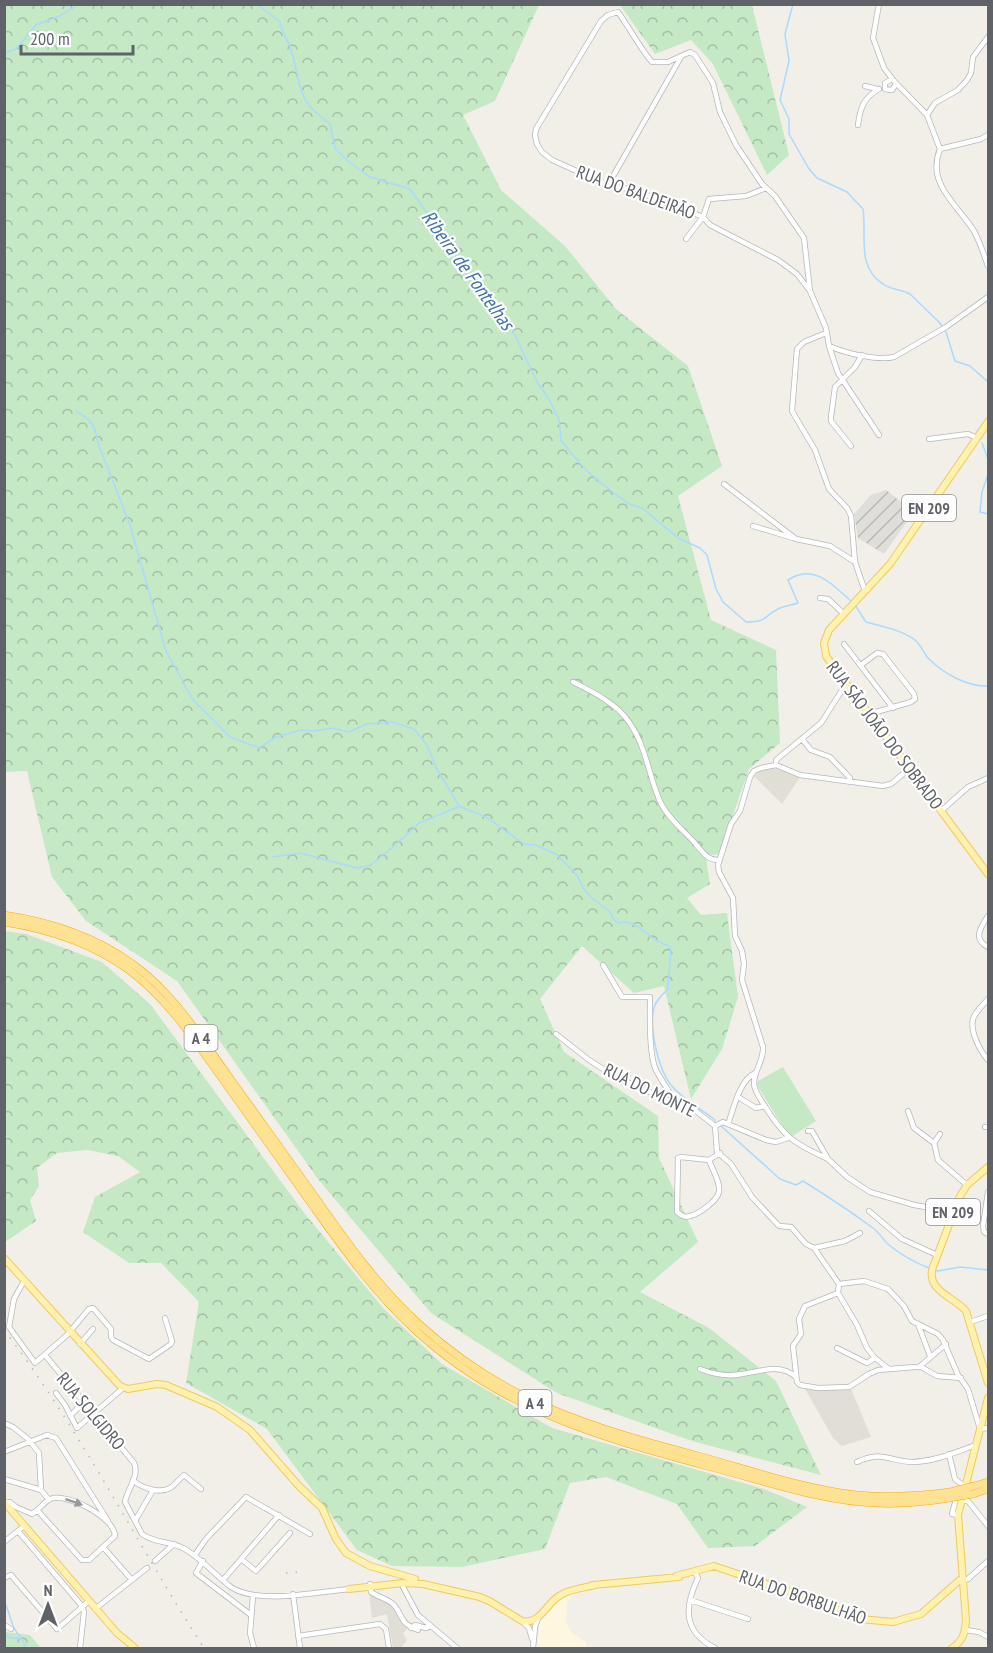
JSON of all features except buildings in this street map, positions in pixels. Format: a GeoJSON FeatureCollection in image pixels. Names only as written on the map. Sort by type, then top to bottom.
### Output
{"type":"FeatureCollection","features":[{"type":"Feature","properties":{"kind":"highway","name":"A 4"},"geometry":{"type":"LineString","coordinates":[[4,915],[29,918],[93,940],[129,962],[156,984],[191,1024],[340,1233],[378,1280],[424,1329],[448,1349],[493,1380],[535,1403],[597,1427],[805,1484],[834,1491],[873,1496],[950,1495]]}},
{"type":"Feature","properties":{"kind":"highway","name":"A 4"},"geometry":{"type":"LineString","coordinates":[[4,922],[46,930],[88,945],[112,959],[149,987],[192,1036],[336,1238],[372,1284],[413,1328],[450,1360],[488,1386],[533,1410],[596,1434],[817,1495],[877,1503],[905,1503],[988,1489]]}},
{"type":"Feature","properties":{"kind":"highway","name":"A 4"},"geometry":{"type":"LineString","coordinates":[[973,1490],[988,1482]]}},
{"type":"Feature","properties":{"kind":"main road","name":"RUA SÃO JOÃO DO SOBRADO"},"geometry":{"type":"LineString","coordinates":[[988,422],[890,564],[829,630],[823,648],[846,684],[988,874]]}},
{"type":"Feature","properties":{"kind":"main road","name":"EN 209"},"geometry":{"type":"LineString","coordinates":[[988,1167],[967,1185],[959,1198],[932,1269],[931,1278],[936,1288],[960,1304],[966,1311],[988,1383]]}},
{"type":"Feature","properties":{"kind":"main road"},"geometry":{"type":"LineString","coordinates":[[4,1258],[80,1344],[123,1388],[157,1383],[166,1385],[217,1407],[250,1430],[298,1485],[322,1508],[336,1539],[346,1553],[387,1573],[480,1597],[532,1621]]}},
{"type":"Feature","properties":{"kind":"main road"},"geometry":{"type":"LineString","coordinates":[[952,1648],[961,1640],[965,1630],[956,1513],[988,1398]]}},
{"type":"Feature","properties":{"kind":"main road"},"geometry":{"type":"LineString","coordinates":[[5,1502],[95,1609],[124,1640],[135,1648]]}},
{"type":"Feature","properties":{"kind":"main road","name":"RUA DO BORBULHÃO"},"geometry":{"type":"LineString","coordinates":[[695,1572],[714,1566],[808,1598],[860,1619],[876,1622],[892,1622],[921,1614],[952,1589],[962,1584]]}},
{"type":"Feature","properties":{"kind":"main road","name":"RUA DO BORBULHÃO"},"geometry":{"type":"LineString","coordinates":[[532,1621],[564,1591],[720,1568]]}},
{"type":"Feature","properties":{"kind":"main road"},"geometry":{"type":"LineString","coordinates":[[387,1573],[399,1581]]}},
{"type":"Feature","properties":{"kind":"main road"},"geometry":{"type":"LineString","coordinates":[[383,1582],[387,1573]]}},
{"type":"Feature","properties":{"kind":"main road"},"geometry":{"type":"LineString","coordinates":[[349,1589],[399,1581]]}},
{"type":"Feature","properties":{"kind":"main road"},"geometry":{"type":"LineString","coordinates":[[370,1586],[383,1582],[415,1581]]}},
{"type":"Feature","properties":{"kind":"main road"},"geometry":{"type":"LineString","coordinates":[[952,1589],[962,1584]]}},
{"type":"Feature","properties":{"kind":"street"},"geometry":{"type":"LineString","coordinates":[[879,4],[873,38],[884,68],[896,84],[927,115],[940,149],[936,163],[936,175],[950,200],[961,211],[976,234],[988,266]]}},
{"type":"Feature","properties":{"kind":"street","name":"RUA DO BALDEIRÃO"},"geometry":{"type":"LineString","coordinates":[[681,57],[668,63],[652,63],[618,12],[608,15],[601,21],[536,129],[535,135],[542,152],[552,160],[608,185],[634,190],[703,217],[710,225],[787,265],[810,291],[826,328],[838,373],[879,435]]}},
{"type":"Feature","properties":{"kind":"street"},"geometry":{"type":"LineString","coordinates":[[865,30],[874,31]]}},
{"type":"Feature","properties":{"kind":"street"},"geometry":{"type":"LineString","coordinates":[[927,115],[935,103],[958,90],[967,81],[971,73],[973,57],[988,37]]}},
{"type":"Feature","properties":{"kind":"street"},"geometry":{"type":"LineString","coordinates":[[608,185],[681,57],[690,52],[695,55],[713,83],[720,112],[736,145],[804,238],[810,291]]}},
{"type":"Feature","properties":{"kind":"street"},"geometry":{"type":"LineString","coordinates":[[858,125],[860,110],[869,98],[882,89],[885,82],[892,79]]}},
{"type":"Feature","properties":{"kind":"street"},"geometry":{"type":"LineString","coordinates":[[869,98],[866,87],[892,90],[896,84]]}},
{"type":"Feature","properties":{"kind":"street"},"geometry":{"type":"LineString","coordinates":[[940,149],[981,139],[988,135]]}},
{"type":"Feature","properties":{"kind":"street"},"geometry":{"type":"LineString","coordinates":[[686,239],[703,217],[710,199],[746,196],[766,188]]}},
{"type":"Feature","properties":{"kind":"street"},"geometry":{"type":"LineString","coordinates":[[830,346],[846,353],[891,358],[943,329],[988,297]]}},
{"type":"Feature","properties":{"kind":"street"},"geometry":{"type":"LineString","coordinates":[[826,333],[812,338],[797,349],[792,411],[815,450],[829,489],[847,508],[851,516],[855,562],[865,591]]}},
{"type":"Feature","properties":{"kind":"street"},"geometry":{"type":"LineString","coordinates":[[851,446],[831,421],[836,387],[855,367],[862,355]]}},
{"type":"Feature","properties":{"kind":"street"},"geometry":{"type":"LineString","coordinates":[[929,439],[968,434],[977,438]]}},
{"type":"Feature","properties":{"kind":"street"},"geometry":{"type":"LineString","coordinates":[[724,484],[796,539]]}},
{"type":"Feature","properties":{"kind":"street"},"geometry":{"type":"LineString","coordinates":[[753,526],[830,546],[855,562]]}},
{"type":"Feature","properties":{"kind":"street"},"geometry":{"type":"LineString","coordinates":[[820,598],[828,599],[844,614]]}},
{"type":"Feature","properties":{"kind":"street"},"geometry":{"type":"LineString","coordinates":[[844,644],[893,708]]}},
{"type":"Feature","properties":{"kind":"street"},"geometry":{"type":"LineString","coordinates":[[861,665],[877,653],[883,654],[914,694],[915,699],[871,716]]}},
{"type":"Feature","properties":{"kind":"street"},"geometry":{"type":"LineString","coordinates":[[573,682],[597,695],[625,717],[646,754],[654,785],[666,811],[708,858],[719,860]]}},
{"type":"Feature","properties":{"kind":"street"},"geometry":{"type":"LineString","coordinates":[[776,765],[776,760],[821,723],[846,684]]}},
{"type":"Feature","properties":{"kind":"street"},"geometry":{"type":"LineString","coordinates":[[802,739],[811,750],[831,757],[850,778],[850,782]]}},
{"type":"Feature","properties":{"kind":"street"},"geometry":{"type":"LineString","coordinates":[[910,768],[892,783],[883,786],[800,775],[776,765],[754,771],[740,811],[731,824],[719,860],[719,872],[735,906],[735,936],[742,951],[744,964],[741,980],[763,1047],[764,1056],[755,1073],[754,1086],[765,1107],[788,1138],[828,1159],[847,1177],[870,1192],[914,1205],[954,1212]]}},
{"type":"Feature","properties":{"kind":"street"},"geometry":{"type":"LineString","coordinates":[[941,811],[968,787],[988,778]]}},
{"type":"Feature","properties":{"kind":"street"},"geometry":{"type":"LineString","coordinates":[[988,916],[979,935],[981,943],[988,947]]}},
{"type":"Feature","properties":{"kind":"street"},"geometry":{"type":"LineString","coordinates":[[603,965],[622,997],[650,997],[650,1029],[654,1066],[670,1091],[674,1103]]}},
{"type":"Feature","properties":{"kind":"street"},"geometry":{"type":"LineString","coordinates":[[988,999],[975,1014],[973,1022],[978,1044],[988,1060]]}},
{"type":"Feature","properties":{"kind":"street","name":"RUA DO MONTE"},"geometry":{"type":"LineString","coordinates":[[556,1034],[614,1076],[674,1103],[692,1108],[716,1126]]}},
{"type":"Feature","properties":{"kind":"street"},"geometry":{"type":"LineString","coordinates":[[728,1124],[749,1076],[755,1073]]}},
{"type":"Feature","properties":{"kind":"street"},"geometry":{"type":"LineString","coordinates":[[738,1097],[756,1108],[765,1107]]}},
{"type":"Feature","properties":{"kind":"street"},"geometry":{"type":"LineString","coordinates":[[908,1111],[914,1128],[934,1143],[938,1160],[967,1185]]}},
{"type":"Feature","properties":{"kind":"street"},"geometry":{"type":"LineString","coordinates":[[788,1138],[776,1142],[723,1122],[716,1126],[716,1146],[720,1154],[731,1164],[752,1197],[776,1223],[779,1226],[791,1227],[806,1244],[814,1248],[839,1284],[838,1293],[867,1348],[889,1369]]}},
{"type":"Feature","properties":{"kind":"street"},"geometry":{"type":"LineString","coordinates":[[808,1131],[812,1131],[828,1159]]}},
{"type":"Feature","properties":{"kind":"street"},"geometry":{"type":"LineString","coordinates":[[934,1143],[940,1134]]}},
{"type":"Feature","properties":{"kind":"street"},"geometry":{"type":"LineString","coordinates":[[709,1160],[719,1189],[718,1195],[714,1201],[691,1216],[680,1215],[677,1212],[677,1161],[681,1157],[709,1160],[720,1154]]}},
{"type":"Feature","properties":{"kind":"street"},"geometry":{"type":"LineString","coordinates":[[988,1192],[983,1226],[984,1232],[988,1234]]}},
{"type":"Feature","properties":{"kind":"street"},"geometry":{"type":"LineString","coordinates":[[868,1211],[883,1221],[902,1239],[937,1255]]}},
{"type":"Feature","properties":{"kind":"street"},"geometry":{"type":"LineString","coordinates":[[814,1248],[845,1241],[860,1233]]}},
{"type":"Feature","properties":{"kind":"street","name":"RUA SOLGIDRO"},"geometry":{"type":"LineString","coordinates":[[24,1281],[14,1299],[9,1327],[34,1364],[45,1355],[134,1463],[137,1469],[124,1502],[135,1521]]}},
{"type":"Feature","properties":{"kind":"street"},"geometry":{"type":"LineString","coordinates":[[839,1284],[864,1281],[888,1289],[904,1306],[912,1321],[938,1334],[946,1344],[952,1362],[968,1389],[980,1429],[988,1428]]}},
{"type":"Feature","properties":{"kind":"street"},"geometry":{"type":"LineString","coordinates":[[838,1293],[805,1306],[799,1319],[801,1334],[793,1346],[796,1382],[818,1388],[849,1387],[869,1374],[889,1369],[919,1367],[937,1376],[961,1378]]}},
{"type":"Feature","properties":{"kind":"street"},"geometry":{"type":"LineString","coordinates":[[45,1355],[70,1332],[89,1309],[93,1308],[111,1329],[113,1340],[149,1359],[171,1344],[165,1318]]}},
{"type":"Feature","properties":{"kind":"street"},"geometry":{"type":"LineString","coordinates":[[970,1322],[988,1316]]}},
{"type":"Feature","properties":{"kind":"street"},"geometry":{"type":"LineString","coordinates":[[918,1324],[930,1356]]}},
{"type":"Feature","properties":{"kind":"street"},"geometry":{"type":"LineString","coordinates":[[80,1344],[93,1329]]}},
{"type":"Feature","properties":{"kind":"street"},"geometry":{"type":"LineString","coordinates":[[919,1367],[946,1344]]}},
{"type":"Feature","properties":{"kind":"street"},"geometry":{"type":"LineString","coordinates":[[837,1348],[867,1363],[875,1358]]}},
{"type":"Feature","properties":{"kind":"street"},"geometry":{"type":"LineString","coordinates":[[699,1369],[723,1375],[771,1369],[789,1371],[796,1377]]}},
{"type":"Feature","properties":{"kind":"street"},"geometry":{"type":"LineString","coordinates":[[56,1393],[77,1428],[123,1388]]}},
{"type":"Feature","properties":{"kind":"street"},"geometry":{"type":"LineString","coordinates":[[70,1416],[84,1402]]}},
{"type":"Feature","properties":{"kind":"street"},"geometry":{"type":"LineString","coordinates":[[4,1423],[13,1427],[39,1454],[41,1490]]}},
{"type":"Feature","properties":{"kind":"street"},"geometry":{"type":"LineString","coordinates":[[4,1452],[52,1435],[116,1531],[115,1536],[89,1560],[82,1560],[38,1510]]}},
{"type":"Feature","properties":{"kind":"street"},"geometry":{"type":"LineString","coordinates":[[856,1462],[875,1456],[912,1462],[933,1459],[976,1445]]}},
{"type":"Feature","properties":{"kind":"street"},"geometry":{"type":"LineString","coordinates":[[949,1454],[955,1479],[962,1485],[956,1513]]}},
{"type":"Feature","properties":{"kind":"street"},"geometry":{"type":"LineString","coordinates":[[133,1480],[153,1490],[169,1489],[184,1476],[201,1489]]}},
{"type":"Feature","properties":{"kind":"street"},"geometry":{"type":"LineString","coordinates":[[4,1479],[41,1490],[49,1500]]}},
{"type":"Feature","properties":{"kind":"street"},"geometry":{"type":"LineString","coordinates":[[153,1490],[135,1521],[147,1538],[174,1544],[195,1555],[232,1587],[253,1596],[349,1589]]}},
{"type":"Feature","properties":{"kind":"street"},"geometry":{"type":"LineString","coordinates":[[195,1555],[206,1539],[246,1497],[310,1534]]}},
{"type":"Feature","properties":{"kind":"street"},"geometry":{"type":"LineString","coordinates":[[5,1502],[10,1502],[16,1508],[32,1514],[49,1500],[61,1498],[72,1500],[90,1509],[112,1526]]}},
{"type":"Feature","properties":{"kind":"street"},"geometry":{"type":"LineString","coordinates":[[90,1509],[95,1505],[95,1500]]}},
{"type":"Feature","properties":{"kind":"street"},"geometry":{"type":"LineString","coordinates":[[961,1500],[968,1501],[988,1526]]}},
{"type":"Feature","properties":{"kind":"street"},"geometry":{"type":"LineString","coordinates":[[956,1513],[969,1508],[975,1509]]}},
{"type":"Feature","properties":{"kind":"street"},"geometry":{"type":"LineString","coordinates":[[223,1580],[279,1515]]}},
{"type":"Feature","properties":{"kind":"street"},"geometry":{"type":"LineString","coordinates":[[4,1542],[24,1526]]}},
{"type":"Feature","properties":{"kind":"street"},"geometry":{"type":"LineString","coordinates":[[18,1531],[82,1606],[84,1612],[80,1648]]}},
{"type":"Feature","properties":{"kind":"street"},"geometry":{"type":"LineString","coordinates":[[22,1537],[29,1532]]}},
{"type":"Feature","properties":{"kind":"street"},"geometry":{"type":"LineString","coordinates":[[240,1559],[256,1572],[290,1533]]}},
{"type":"Feature","properties":{"kind":"street"},"geometry":{"type":"LineString","coordinates":[[155,1561],[174,1544]]}},
{"type":"Feature","properties":{"kind":"street"},"geometry":{"type":"LineString","coordinates":[[103,1547],[132,1580]]}},
{"type":"Feature","properties":{"kind":"street"},"geometry":{"type":"LineString","coordinates":[[203,1561],[196,1573],[251,1615]]}},
{"type":"Feature","properties":{"kind":"street"},"geometry":{"type":"LineString","coordinates":[[962,1584],[988,1561]]}},
{"type":"Feature","properties":{"kind":"street"},"geometry":{"type":"LineString","coordinates":[[95,1609],[147,1568]]}},
{"type":"Feature","properties":{"kind":"street"},"geometry":{"type":"LineString","coordinates":[[695,1572],[696,1584],[687,1614],[692,1627],[708,1645],[715,1648]]}},
{"type":"Feature","properties":{"kind":"street"},"geometry":{"type":"LineString","coordinates":[[4,1578],[11,1575],[59,1631],[89,1601]]}},
{"type":"Feature","properties":{"kind":"street"},"geometry":{"type":"LineString","coordinates":[[399,1581],[409,1592],[413,1605]]}},
{"type":"Feature","properties":{"kind":"street"},"geometry":{"type":"LineString","coordinates":[[399,1581],[418,1614],[457,1648]]}},
{"type":"Feature","properties":{"kind":"street"},"geometry":{"type":"LineString","coordinates":[[409,1592],[415,1581]]}},
{"type":"Feature","properties":{"kind":"street"},"geometry":{"type":"LineString","coordinates":[[370,1586],[371,1592],[391,1601],[401,1619],[411,1628],[418,1630]]}},
{"type":"Feature","properties":{"kind":"street"},"geometry":{"type":"LineString","coordinates":[[292,1594],[300,1648]]}},
{"type":"Feature","properties":{"kind":"street"},"geometry":{"type":"LineString","coordinates":[[253,1596],[250,1634],[254,1648]]}},
{"type":"Feature","properties":{"kind":"street"},"geometry":{"type":"LineString","coordinates":[[690,1600],[748,1619]]}},
{"type":"Feature","properties":{"kind":"street"},"geometry":{"type":"LineString","coordinates":[[532,1621],[533,1646]]}},
{"type":"Feature","properties":{"kind":"street"},"geometry":{"type":"LineString","coordinates":[[298,1636],[380,1624],[386,1629],[389,1648]]}},
{"type":"Feature","properties":{"kind":"street"},"geometry":{"type":"LineString","coordinates":[[4,1625],[11,1629]]}},
{"type":"Feature","properties":{"kind":"street"},"geometry":{"type":"LineString","coordinates":[[411,1628],[415,1625],[426,1628],[430,1626]]}},
{"type":"Feature","properties":{"kind":"street"},"geometry":{"type":"LineString","coordinates":[[965,1630],[979,1632],[988,1637]]}},
{"type":"Feature","properties":{"kind":"shaded area"},"geometry":{"type":"Polygon","coordinates":[[[886,490],[914,512],[884,554],[858,538],[854,514],[871,495],[886,490]]]}},
{"type":"Feature","properties":{"kind":"shaded area"},"geometry":{"type":"Polygon","coordinates":[[[774,768],[800,777],[782,804],[754,776],[760,771],[774,768]]]}},
{"type":"Feature","properties":{"kind":"shaded area"},"geometry":{"type":"Polygon","coordinates":[[[804,1387],[823,1390],[851,1389],[871,1437],[842,1446],[833,1438],[804,1387]]]}},
{"type":"Feature","properties":{"kind":"shaded area"},"geometry":{"type":"Polygon","coordinates":[[[577,1591],[567,1602],[566,1623],[573,1634],[586,1642],[586,1648],[537,1648],[539,1626],[543,1616],[565,1595],[577,1591]]]}},
{"type":"Feature","properties":{"kind":"shaded area"},"geometry":{"type":"Polygon","coordinates":[[[372,1593],[394,1606],[399,1619],[408,1628],[403,1633],[407,1640],[401,1648],[393,1648],[387,1614],[372,1618],[369,1594],[372,1593]]]}},
{"type":"Feature","properties":{"kind":"green space"},"geometry":{"type":"Polygon","coordinates":[[[4,5],[539,5],[495,101],[463,115],[501,190],[565,246],[616,309],[688,366],[722,466],[678,496],[711,620],[776,650],[780,743],[749,769],[719,855],[709,854],[706,858],[710,884],[687,898],[701,915],[727,913],[738,997],[722,1049],[691,1099],[664,986],[634,993],[582,946],[540,999],[564,1052],[658,1116],[659,1158],[698,1242],[640,1292],[709,1328],[776,1381],[821,1475],[692,1441],[557,1393],[431,1313],[318,1179],[177,981],[86,921],[52,877],[27,771],[5,772],[4,5]]]}},
{"type":"Feature","properties":{"kind":"green space"},"geometry":{"type":"Polygon","coordinates":[[[620,5],[752,5],[789,155],[767,175],[713,64],[691,40],[655,54],[620,5]]]}},
{"type":"Feature","properties":{"kind":"green space"},"geometry":{"type":"Polygon","coordinates":[[[5,931],[26,934],[102,962],[150,1004],[305,1214],[384,1309],[442,1364],[552,1428],[764,1489],[807,1507],[755,1546],[708,1548],[677,1504],[606,1477],[570,1483],[545,1549],[462,1567],[392,1566],[357,1550],[267,1429],[186,1383],[199,1302],[161,1263],[129,1263],[83,1232],[95,1197],[140,1172],[118,1156],[87,1150],[57,1153],[37,1168],[39,1186],[30,1200],[36,1221],[5,1242],[4,1140],[7,1137],[4,1134],[5,931]]]}},
{"type":"Feature","properties":{"kind":"green space"},"geometry":{"type":"Polygon","coordinates":[[[783,1067],[816,1121],[791,1137],[757,1085],[758,1081],[783,1067]]]}},
{"type":"Feature","properties":{"kind":"green space"},"geometry":{"type":"Polygon","coordinates":[[[5,1632],[30,1635],[41,1648],[5,1648],[5,1632]]]}},
{"type":"Feature","properties":{"kind":"waterway"},"geometry":{"type":"LineString","coordinates":[[4,53],[16,49],[36,25],[60,16],[78,4]]}},
{"type":"Feature","properties":{"kind":"waterway","name":"Ribeira de Fontelhas"},"geometry":{"type":"LineString","coordinates":[[257,4],[280,22],[292,53],[305,100],[330,124],[335,148],[349,162],[370,177],[410,189],[434,223],[444,244],[454,252],[467,276],[508,320],[537,382],[549,399],[559,420],[561,440],[587,471],[629,504],[642,508],[678,538],[700,548],[707,555],[716,589],[723,602],[746,622],[762,620],[778,609],[798,603],[788,580],[797,575],[806,574],[822,578],[830,582],[851,601]]}},
{"type":"Feature","properties":{"kind":"waterway"},"geometry":{"type":"LineString","coordinates":[[793,4],[785,34],[789,61],[780,100],[789,119],[789,134],[809,169],[817,178],[847,192],[863,209],[864,250],[869,269],[875,277],[886,286],[910,294],[946,332],[955,361],[970,366],[988,382]]}},
{"type":"Feature","properties":{"kind":"waterway"},"geometry":{"type":"LineString","coordinates":[[76,411],[87,418],[95,429],[99,446],[129,522],[166,651],[193,700],[230,737],[259,748],[276,737],[301,730],[315,731],[332,728],[349,732],[366,724],[392,722],[414,729],[427,745],[437,769],[459,806],[486,817],[524,844],[536,845],[556,854],[577,875],[583,888],[591,897],[611,913],[614,920],[638,927],[671,949],[668,989],[654,1008],[653,1026],[656,1048],[662,1069],[671,1085],[715,1120]]}},
{"type":"Feature","properties":{"kind":"waterway"},"geometry":{"type":"LineString","coordinates":[[986,420],[988,416]]}},
{"type":"Feature","properties":{"kind":"waterway"},"geometry":{"type":"LineString","coordinates":[[976,433],[983,424]]}},
{"type":"Feature","properties":{"kind":"waterway"},"geometry":{"type":"LineString","coordinates":[[982,443],[988,459]]}},
{"type":"Feature","properties":{"kind":"waterway"},"geometry":{"type":"LineString","coordinates":[[988,474],[982,492],[980,512],[988,514]]}},
{"type":"Feature","properties":{"kind":"waterway","name":"Ribeira de Fontelhas"},"geometry":{"type":"LineString","coordinates":[[855,605],[866,622],[898,631],[915,640],[929,659],[942,670],[964,682],[988,686]]}},
{"type":"Feature","properties":{"kind":"waterway"},"geometry":{"type":"LineString","coordinates":[[273,857],[300,853],[357,868],[371,865],[419,823],[458,807]]}},
{"type":"Feature","properties":{"kind":"waterway"},"geometry":{"type":"LineString","coordinates":[[721,1126],[780,1179],[796,1185],[803,1181],[873,1228],[898,1252],[929,1268]]}},
{"type":"Feature","properties":{"kind":"waterway"},"geometry":{"type":"LineString","coordinates":[[934,1270],[960,1267],[988,1270]]}},
{"type":"Feature","properties":{"kind":"waterway"},"geometry":{"type":"LineString","coordinates":[[4,1602],[13,1625],[22,1639]]}},
{"type":"Feature","properties":{"kind":"waterway"},"geometry":{"type":"LineString","coordinates":[[4,1634],[11,1638],[22,1639],[26,1648]]}},
{"type":"Feature","properties":{"kind":"railway"},"geometry":{"type":"LineString","coordinates":[[4,1330],[58,1407],[204,1648]]}},
{"type":"Feature","properties":{"kind":"railway"},"geometry":{"type":"LineString","coordinates":[[286,1573],[303,1572]]}}]}
